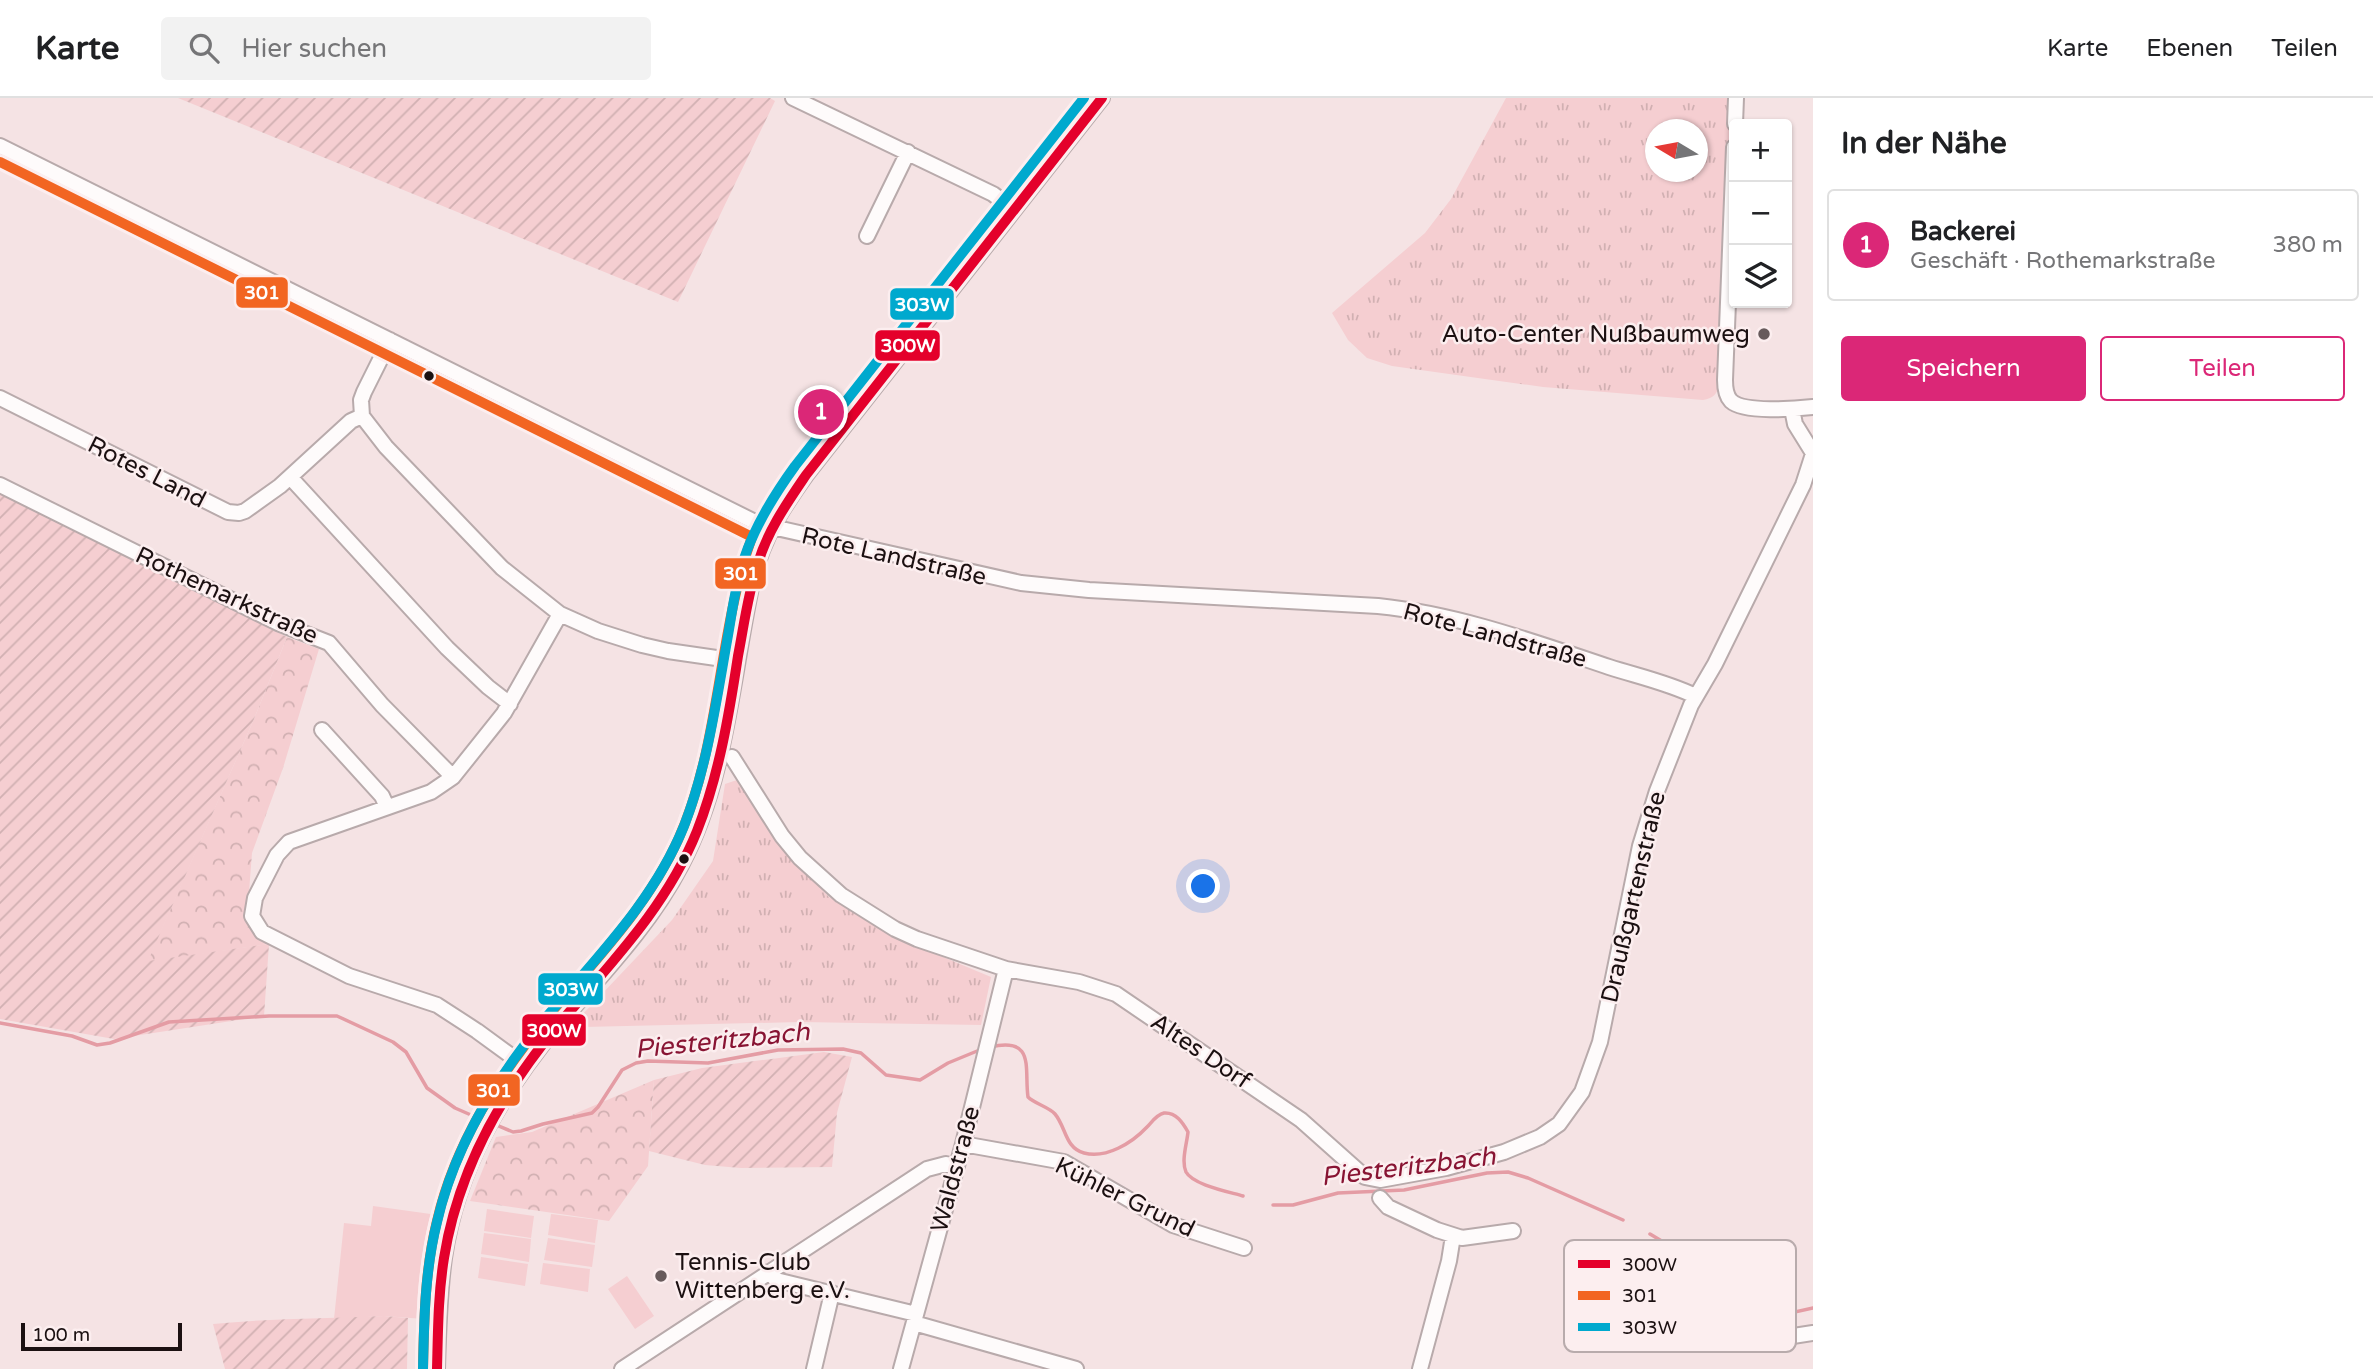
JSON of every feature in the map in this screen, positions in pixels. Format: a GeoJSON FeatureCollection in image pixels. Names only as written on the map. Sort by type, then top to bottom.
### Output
{"type":"FeatureCollection","features":[{"type":"Feature","properties":{"kind":"street"},"geometry":{"type":"LineString","coordinates":[[793,98],[993,194],[1014,210]]}},
{"type":"Feature","properties":{"kind":"street"},"geometry":{"type":"LineString","coordinates":[[437,1369],[440,1297],[448,1237],[462,1183],[495,1111],[525,1066],[643,927],[683,862],[710,790],[753,578],[771,527],[806,475],[1102,98]]}},
{"type":"Feature","properties":{"kind":"street"},"geometry":{"type":"LineString","coordinates":[[1735,119],[1736,98]]}},
{"type":"Feature","properties":{"kind":"street","name":"Rote Landstraße"},"geometry":{"type":"LineString","coordinates":[[0,146],[754,523],[1000,579],[1033,584],[1412,610],[1554,649],[1695,696]]}},
{"type":"Feature","properties":{"kind":"street"},"geometry":{"type":"LineString","coordinates":[[867,236],[908,152]]}},
{"type":"Feature","properties":{"kind":"street"},"geometry":{"type":"LineString","coordinates":[[1733,182],[1725,380],[1729,399],[1741,406],[1792,409],[1813,407]]}},
{"type":"Feature","properties":{"kind":"street"},"geometry":{"type":"LineString","coordinates":[[390,340],[364,392],[362,416],[386,447],[502,568],[560,614],[598,631],[649,647],[737,660]]}},
{"type":"Feature","properties":{"kind":"street","name":"Rotes Land"},"geometry":{"type":"LineString","coordinates":[[0,398],[228,512],[239,513],[290,477],[351,421],[362,416]]}},
{"type":"Feature","properties":{"kind":"street","name":"Draußgartenstraße"},"geometry":{"type":"LineString","coordinates":[[1373,1179],[1426,1173],[1518,1147],[1550,1131],[1574,1105],[1587,1081],[1600,1042],[1648,817],[1695,696],[1715,664],[1803,485],[1813,453],[1795,424],[1792,409]]}},
{"type":"Feature","properties":{"kind":"street"},"geometry":{"type":"LineString","coordinates":[[290,477],[438,639],[488,687],[510,704]]}},
{"type":"Feature","properties":{"kind":"street","name":"Rothemarkstraße"},"geometry":{"type":"LineString","coordinates":[[0,485],[278,623],[329,643],[382,705],[453,777]]}},
{"type":"Feature","properties":{"kind":"street"},"geometry":{"type":"LineString","coordinates":[[525,1066],[437,1005],[349,976],[272,939],[256,924],[252,908],[282,847],[305,835],[431,792],[453,777],[510,704],[560,614]]}},
{"type":"Feature","properties":{"kind":"street"},"geometry":{"type":"LineString","coordinates":[[322,730],[382,796],[387,807]]}},
{"type":"Feature","properties":{"kind":"street"},"geometry":{"type":"LineString","coordinates":[[732,757],[782,836],[800,858],[841,895],[895,929],[917,939],[1006,969]]}},
{"type":"Feature","properties":{"kind":"street","name":"Altes Dorf"},"geometry":{"type":"LineString","coordinates":[[1006,969],[1079,982],[1116,994],[1294,1115],[1327,1142],[1359,1174],[1373,1179]]}},
{"type":"Feature","properties":{"kind":"street","name":"Waldstraße"},"geometry":{"type":"LineString","coordinates":[[901,1369],[963,1144],[1006,969]]}},
{"type":"Feature","properties":{"kind":"street","name":"Kühler Grund"},"geometry":{"type":"LineString","coordinates":[[963,1144],[1064,1162],[1173,1225],[1244,1248]]}},
{"type":"Feature","properties":{"kind":"street"},"geometry":{"type":"LineString","coordinates":[[622,1369],[927,1169],[946,1164],[956,1167]]}},
{"type":"Feature","properties":{"kind":"street"},"geometry":{"type":"LineString","coordinates":[[1380,1198],[1388,1207],[1453,1236],[1472,1238],[1513,1231]]}},
{"type":"Feature","properties":{"kind":"street"},"geometry":{"type":"LineString","coordinates":[[1420,1369],[1449,1261],[1453,1236]]}},
{"type":"Feature","properties":{"kind":"street"},"geometry":{"type":"LineString","coordinates":[[769,1272],[776,1280],[832,1293],[1076,1369]]}},
{"type":"Feature","properties":{"kind":"street"},"geometry":{"type":"LineString","coordinates":[[814,1369],[832,1293]]}},
{"type":"Feature","properties":{"kind":"green space"},"geometry":{"type":"Polygon","coordinates":[[[178,98],[770,98],[775,101],[678,302],[178,98]]]}},
{"type":"Feature","properties":{"kind":"green space"},"geometry":{"type":"Polygon","coordinates":[[[1506,98],[1731,98],[1728,181],[1723,197],[1726,215],[1719,385],[1712,397],[1703,400],[1543,387],[1392,366],[1367,358],[1348,340],[1332,313],[1425,233],[1451,199],[1506,98]]]}},
{"type":"Feature","properties":{"kind":"green space"},"geometry":{"type":"Polygon","coordinates":[[[0,491],[287,637],[148,961],[269,944],[264,1016],[114,1039],[0,1019],[0,491]]]}},
{"type":"Feature","properties":{"kind":"green space"},"geometry":{"type":"Polygon","coordinates":[[[287,637],[319,649],[283,768],[252,853],[247,918],[269,944],[147,962],[254,719],[287,637]]]}},
{"type":"Feature","properties":{"kind":"green space"},"geometry":{"type":"Polygon","coordinates":[[[737,780],[788,854],[829,897],[900,939],[991,977],[981,1025],[800,1022],[584,1027],[581,1016],[672,920],[713,861],[725,784],[737,780]]]}},
{"type":"Feature","properties":{"kind":"green space"},"geometry":{"type":"Polygon","coordinates":[[[824,1052],[852,1057],[837,1113],[832,1167],[741,1168],[705,1165],[649,1151],[654,1080],[702,1068],[824,1052]]]}},
{"type":"Feature","properties":{"kind":"green space"},"geometry":{"type":"Polygon","coordinates":[[[654,1080],[648,1166],[609,1221],[470,1201],[496,1137],[532,1132],[654,1080]]]}},
{"type":"Feature","properties":{"kind":"green space"},"geometry":{"type":"Polygon","coordinates":[[[373,1206],[438,1215],[428,1262],[424,1319],[384,1316],[334,1319],[344,1223],[371,1226],[373,1206]]]}},
{"type":"Feature","properties":{"kind":"green space"},"geometry":{"type":"Polygon","coordinates":[[[487,1209],[534,1216],[531,1238],[484,1231],[487,1209]]]}},
{"type":"Feature","properties":{"kind":"green space"},"geometry":{"type":"Polygon","coordinates":[[[551,1214],[598,1220],[595,1243],[548,1235],[551,1214]]]}},
{"type":"Feature","properties":{"kind":"green space"},"geometry":{"type":"Polygon","coordinates":[[[484,1233],[531,1239],[529,1262],[481,1254],[484,1233]]]}},
{"type":"Feature","properties":{"kind":"green space"},"geometry":{"type":"Polygon","coordinates":[[[548,1238],[595,1245],[592,1267],[544,1260],[548,1238]]]}},
{"type":"Feature","properties":{"kind":"green space"},"geometry":{"type":"Polygon","coordinates":[[[481,1257],[528,1264],[525,1286],[478,1278],[481,1257]]]}},
{"type":"Feature","properties":{"kind":"green space"},"geometry":{"type":"Polygon","coordinates":[[[543,1263],[590,1269],[588,1292],[540,1284],[543,1263]]]}},
{"type":"Feature","properties":{"kind":"green space"},"geometry":{"type":"Polygon","coordinates":[[[627,1276],[654,1316],[635,1329],[608,1289],[627,1276]]]}},
{"type":"Feature","properties":{"kind":"green space"},"geometry":{"type":"Polygon","coordinates":[[[384,1316],[408,1318],[407,1369],[225,1369],[213,1324],[277,1320],[384,1316]]]}},
{"type":"Feature","properties":{"kind":"waterway","name":"Piesteritzbach"},"geometry":{"type":"LineString","coordinates":[[0,1023],[72,1036],[97,1045],[169,1022],[269,1016],[337,1016],[393,1042],[406,1052],[427,1088],[455,1108],[487,1122]]}},
{"type":"Feature","properties":{"kind":"waterway","name":"Piesteritzbach"},"geometry":{"type":"LineString","coordinates":[[990,1047],[1015,1046],[1021,1051],[1025,1057],[1028,1097],[1055,1114],[1069,1142],[1078,1150],[1092,1154],[1110,1152],[1134,1139],[1159,1115],[1172,1114],[1188,1132],[1184,1163],[1190,1177],[1243,1196]]}},
{"type":"Feature","properties":{"kind":"waterway","name":"Piesteritzbach"},"geometry":{"type":"LineString","coordinates":[[494,1124],[513,1132],[592,1113],[622,1070],[648,1061],[708,1063],[778,1050],[843,1049],[861,1053],[886,1075],[920,1080],[948,1063],[982,1049]]}},
{"type":"Feature","properties":{"kind":"waterway","name":"Piesteritzbach"},"geometry":{"type":"LineString","coordinates":[[1273,1205],[1293,1205],[1338,1193],[1404,1190],[1487,1173],[1508,1172],[1528,1178],[1623,1220]]}},
{"type":"Feature","properties":{"kind":"waterway","name":"Piesteritzbach"},"geometry":{"type":"LineString","coordinates":[[1650,1234],[1660,1240]]}},
{"type":"Feature","properties":{"kind":"waterway","name":"Piesteritzbach"},"geometry":{"type":"LineString","coordinates":[[1796,1312],[1813,1308]]}},
{"type":"Feature","properties":{"kind":"transit line","name":"303W"},"geometry":{"type":"LineString","coordinates":[[423,1369],[430,1258],[437,1222],[455,1165],[481,1112],[513,1061],[530,1037],[624,926],[672,853],[699,781],[715,711],[738,579],[759,522],[795,466],[1084,98]]}},
{"type":"Feature","properties":{"kind":"transit line","name":"300W"},"geometry":{"type":"LineString","coordinates":[[437,1369],[439,1300],[444,1258],[460,1194],[472,1163],[485,1134],[519,1077],[559,1024],[636,933],[685,858],[705,810],[717,767],[752,586],[762,551],[773,528],[806,475],[1102,98]]}},
{"type":"Feature","properties":{"kind":"transit line","name":"301"},"geometry":{"type":"LineString","coordinates":[[0,162],[752,537],[732,612],[703,766],[678,840],[636,910],[513,1061],[481,1111],[455,1164],[437,1221],[430,1257],[423,1369]]}},
{"type":"Feature","properties":{"kind":"place","name":"Auto-Center Nußbaumweg"},"geometry":{"type":"Point","coordinates":[1764,334]}},
{"type":"Feature","properties":{"kind":"place","name":"Backerei"},"geometry":{"type":"Point","coordinates":[821,412]}},
{"type":"Feature","properties":{"kind":"place","name":"Tennis-Club Wittenberg e.V."},"geometry":{"type":"Point","coordinates":[661,1276]}}]}
